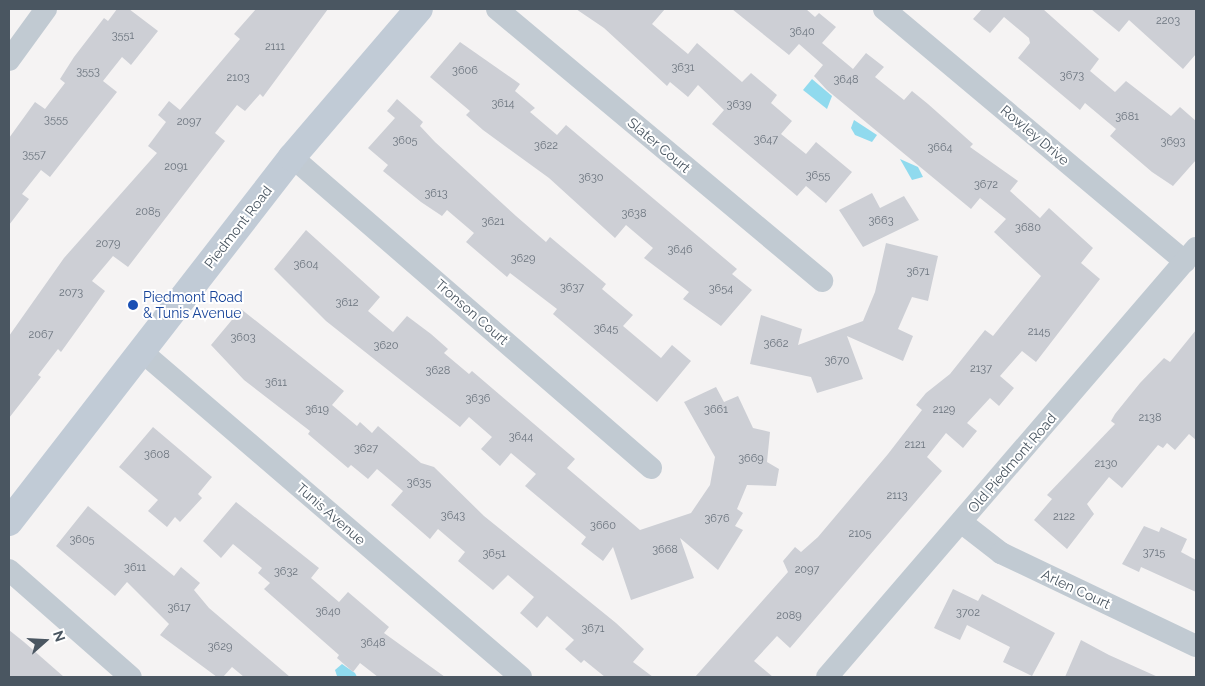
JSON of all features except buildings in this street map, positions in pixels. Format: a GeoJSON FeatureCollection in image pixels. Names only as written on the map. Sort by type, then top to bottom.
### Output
{"type":"FeatureCollection","features":[{"type":"Feature","properties":{"kind":"main road","name":"Piedmont Road"},"geometry":{"type":"LineString","coordinates":[[9,522],[140,350],[292,157],[419,9]]}},
{"type":"Feature","properties":{"kind":"street"},"geometry":{"type":"LineString","coordinates":[[9,60],[46,9]]}},
{"type":"Feature","properties":{"kind":"street","name":"Slater Court"},"geometry":{"type":"LineString","coordinates":[[497,9],[822,281]]}},
{"type":"Feature","properties":{"kind":"street","name":"Rowley Drive"},"geometry":{"type":"LineString","coordinates":[[884,9],[1191,255]]}},
{"type":"Feature","properties":{"kind":"street","name":"Tronson Court"},"geometry":{"type":"LineString","coordinates":[[292,157],[651,468]]}},
{"type":"Feature","properties":{"kind":"street","name":"Old Piedmont Road"},"geometry":{"type":"LineString","coordinates":[[827,677],[1191,255]]}},
{"type":"Feature","properties":{"kind":"street","name":"Tunis Avenue"},"geometry":{"type":"LineString","coordinates":[[140,350],[521,677]]}},
{"type":"Feature","properties":{"kind":"street","name":"Arlen Court"},"geometry":{"type":"LineString","coordinates":[[961,522],[1001,553],[1196,646]]}},
{"type":"Feature","properties":{"kind":"street"},"geometry":{"type":"LineString","coordinates":[[9,570],[131,677]]}},
{"type":"Feature","properties":{"kind":"water"},"geometry":{"type":"Polygon","coordinates":[[[812,79],[832,96],[827,109],[803,90],[812,79]]]}},
{"type":"Feature","properties":{"kind":"water"},"geometry":{"type":"Polygon","coordinates":[[[854,120],[877,135],[872,142],[855,135],[851,128],[854,120]]]}},
{"type":"Feature","properties":{"kind":"water"},"geometry":{"type":"Polygon","coordinates":[[[900,159],[918,167],[923,177],[912,180],[900,159]]]}},
{"type":"Feature","properties":{"kind":"water"},"geometry":{"type":"Polygon","coordinates":[[[342,664],[355,673],[357,677],[337,676],[335,670],[342,664]]]}},
{"type":"Feature","properties":{"kind":"place","name":"Piedmont Road & Tunis Avenue"},"geometry":{"type":"Point","coordinates":[133,305]}}]}
